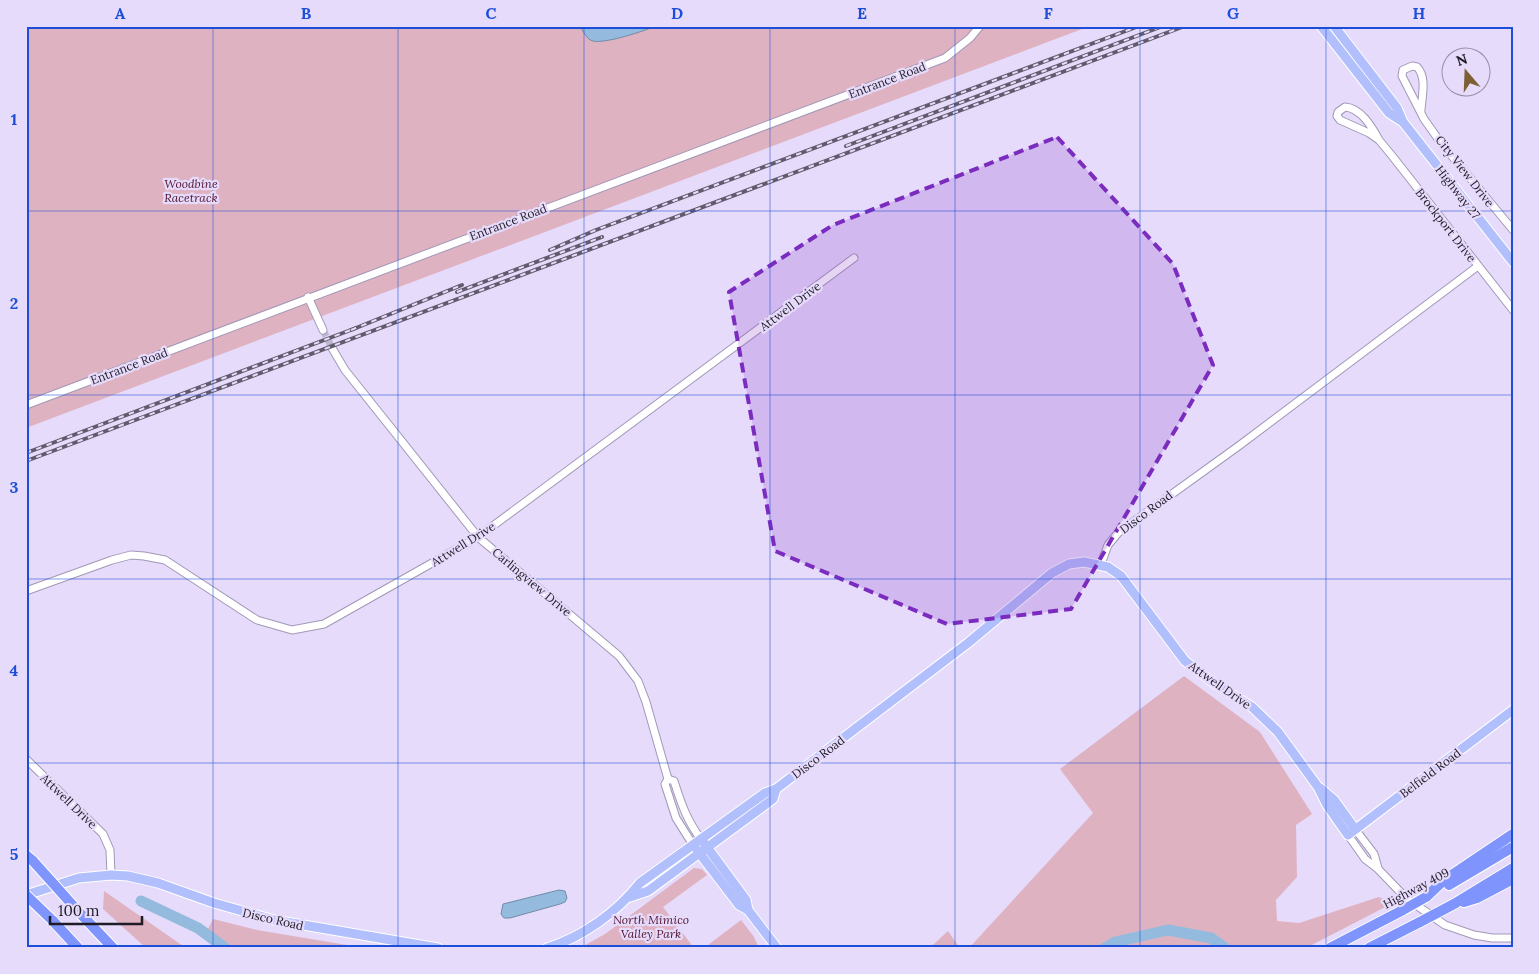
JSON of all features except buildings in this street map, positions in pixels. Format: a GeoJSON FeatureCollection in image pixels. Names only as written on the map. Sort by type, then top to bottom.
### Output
{"type":"FeatureCollection","features":[{"type":"Feature","properties":{"kind":"highway"},"geometry":{"type":"LineString","coordinates":[[1426,897],[1443,881],[1513,834]]}},
{"type":"Feature","properties":{"kind":"highway","name":"Highway 409"},"geometry":{"type":"LineString","coordinates":[[1330,948],[1403,910],[1513,847]]}},
{"type":"Feature","properties":{"kind":"highway"},"geometry":{"type":"LineString","coordinates":[[29,858],[113,948]]}},
{"type":"Feature","properties":{"kind":"highway"},"geometry":{"type":"LineString","coordinates":[[1369,948],[1454,904],[1513,868]]}},
{"type":"Feature","properties":{"kind":"highway"},"geometry":{"type":"LineString","coordinates":[[1454,904],[1477,898],[1513,879]]}},
{"type":"Feature","properties":{"kind":"highway"},"geometry":{"type":"LineString","coordinates":[[26,895],[78,948]]}},
{"type":"Feature","properties":{"kind":"main road","name":"Highway 27"},"geometry":{"type":"LineString","coordinates":[[1321,26],[1389,113],[1403,122]]}},
{"type":"Feature","properties":{"kind":"main road","name":"Highway 27"},"geometry":{"type":"LineString","coordinates":[[1334,26],[1397,108],[1403,122],[1513,262]]}},
{"type":"Feature","properties":{"kind":"main road","name":"Disco Road"},"geometry":{"type":"LineString","coordinates":[[547,948],[584,932],[629,898],[640,883],[765,794],[776,789],[954,654],[1052,573],[1077,562],[1100,564]]}},
{"type":"Feature","properties":{"kind":"main road","name":"Attwell Drive"},"geometry":{"type":"LineString","coordinates":[[1100,564],[1121,576],[1186,661],[1211,681],[1252,707],[1278,732],[1318,787],[1334,800],[1352,832]]}},
{"type":"Feature","properties":{"kind":"main road","name":"Belfield Road"},"geometry":{"type":"LineString","coordinates":[[1352,832],[1513,710]]}},
{"type":"Feature","properties":{"kind":"main road","name":"Disco Road"},"geometry":{"type":"LineString","coordinates":[[629,898],[648,891],[708,848],[772,799],[776,789]]}},
{"type":"Feature","properties":{"kind":"main road","name":"Carlingview Drive"},"geometry":{"type":"LineString","coordinates":[[701,839],[746,900],[748,910],[777,948]]}},
{"type":"Feature","properties":{"kind":"main road","name":"Carlingview Drive"},"geometry":{"type":"LineString","coordinates":[[693,845],[738,905],[748,910]]}},
{"type":"Feature","properties":{"kind":"main road","name":"Disco Road"},"geometry":{"type":"LineString","coordinates":[[26,895],[78,878],[111,875],[140,878],[248,914],[438,948]]}},
{"type":"Feature","properties":{"kind":"street","name":"Entrance Road"},"geometry":{"type":"LineString","coordinates":[[26,405],[945,58],[970,38],[980,26]]}},
{"type":"Feature","properties":{"kind":"street","name":"City View Drive"},"geometry":{"type":"LineString","coordinates":[[1421,110],[1422,72],[1412,66],[1403,70],[1402,76],[1424,119],[1441,143],[1513,230]]}},
{"type":"Feature","properties":{"kind":"street","name":"Brockport Drive"},"geometry":{"type":"LineString","coordinates":[[1379,140],[1369,133],[1343,123],[1337,116],[1338,112],[1344,107],[1354,110],[1372,127],[1379,140],[1513,310]]}},
{"type":"Feature","properties":{"kind":"street","name":"Attwell Drive"},"geometry":{"type":"LineString","coordinates":[[26,591],[112,560],[132,555],[144,556],[165,560],[258,620],[292,630],[324,624],[478,537],[854,258]]}},
{"type":"Feature","properties":{"kind":"street","name":"Disco Road"},"geometry":{"type":"LineString","coordinates":[[1100,564],[1108,545],[1118,533],[1240,445],[1478,266]]}},
{"type":"Feature","properties":{"kind":"street"},"geometry":{"type":"LineString","coordinates":[[308,298],[323,330]]}},
{"type":"Feature","properties":{"kind":"street","name":"Carlingview Drive"},"geometry":{"type":"LineString","coordinates":[[332,348],[344,370],[478,537],[619,656],[630,669],[638,681],[646,702],[668,779],[665,784],[676,818],[693,845]]}},
{"type":"Feature","properties":{"kind":"street","name":"Attwell Drive"},"geometry":{"type":"LineString","coordinates":[[26,759],[103,834],[110,855],[111,875]]}},
{"type":"Feature","properties":{"kind":"street","name":"Carlingview Drive"},"geometry":{"type":"LineString","coordinates":[[668,779],[674,781],[685,816],[701,839]]}},
{"type":"Feature","properties":{"kind":"street","name":"Attwell Drive"},"geometry":{"type":"LineString","coordinates":[[1352,832],[1374,854],[1378,869],[1406,898],[1445,925],[1474,935],[1492,938],[1513,938]]}},
{"type":"Feature","properties":{"kind":"highlighted area"},"geometry":{"type":"Polygon","coordinates":[[[1057,137],[1173,264],[1213,365],[1071,609],[947,624],[775,551],[729,292],[833,225],[1057,137]]]}},
{"type":"Feature","properties":{"kind":"green space","name":"Woodbine Racetrack"},"geometry":{"type":"Polygon","coordinates":[[[26,26],[1090,26],[26,428],[26,26]]]}},
{"type":"Feature","properties":{"kind":"green space"},"geometry":{"type":"Polygon","coordinates":[[[1184,676],[1260,732],[1312,814],[1296,825],[1297,877],[1276,900],[1277,921],[1299,923],[1379,897],[1393,903],[1306,948],[969,948],[1093,813],[1060,769],[1184,676]]]}},
{"type":"Feature","properties":{"kind":"green space","name":"North Mimico Valley Park"},"geometry":{"type":"Polygon","coordinates":[[[694,868],[702,869],[707,875],[663,907],[694,948],[580,948],[605,934],[694,868]]]}},
{"type":"Feature","properties":{"kind":"green space"},"geometry":{"type":"Polygon","coordinates":[[[104,891],[186,948],[146,948],[103,909],[104,891]]]}},
{"type":"Feature","properties":{"kind":"green space"},"geometry":{"type":"Polygon","coordinates":[[[213,919],[257,930],[365,948],[230,948],[207,931],[213,919]]]}},
{"type":"Feature","properties":{"kind":"green space","name":"North Mimico Valley Park"},"geometry":{"type":"Polygon","coordinates":[[[741,920],[754,937],[759,948],[704,948],[741,920]]]}},
{"type":"Feature","properties":{"kind":"green space"},"geometry":{"type":"Polygon","coordinates":[[[948,931],[960,948],[923,948],[934,944],[948,931]]]}},
{"type":"Feature","properties":{"kind":"water"},"geometry":{"type":"Polygon","coordinates":[[[580,26],[656,26],[606,41],[593,41],[585,35],[580,26]]]}},
{"type":"Feature","properties":{"kind":"water"},"geometry":{"type":"Polygon","coordinates":[[[559,890],[565,891],[567,898],[565,902],[510,918],[504,918],[501,914],[503,904],[559,890]]]}},
{"type":"Feature","properties":{"kind":"waterway"},"geometry":{"type":"LineString","coordinates":[[141,901],[198,928],[225,948]]}},
{"type":"Feature","properties":{"kind":"waterway"},"geometry":{"type":"LineString","coordinates":[[1105,948],[1115,942],[1168,930],[1211,938],[1225,948]]}},
{"type":"Feature","properties":{"kind":"tunnel"},"geometry":{"type":"LineString","coordinates":[[323,330],[332,348]]}},
{"type":"Feature","properties":{"kind":"railway"},"geometry":{"type":"LineString","coordinates":[[550,250],[596,230],[1139,26]]}},
{"type":"Feature","properties":{"kind":"railway"},"geometry":{"type":"LineString","coordinates":[[846,146],[1163,26]]}},
{"type":"Feature","properties":{"kind":"railway"},"geometry":{"type":"LineString","coordinates":[[26,461],[1185,26]]}},
{"type":"Feature","properties":{"kind":"railway"},"geometry":{"type":"LineString","coordinates":[[457,292],[602,237]]}},
{"type":"Feature","properties":{"kind":"railway"},"geometry":{"type":"LineString","coordinates":[[351,330],[462,285]]}},
{"type":"Feature","properties":{"kind":"railway"},"geometry":{"type":"LineString","coordinates":[[26,453],[356,328]]}}]}
